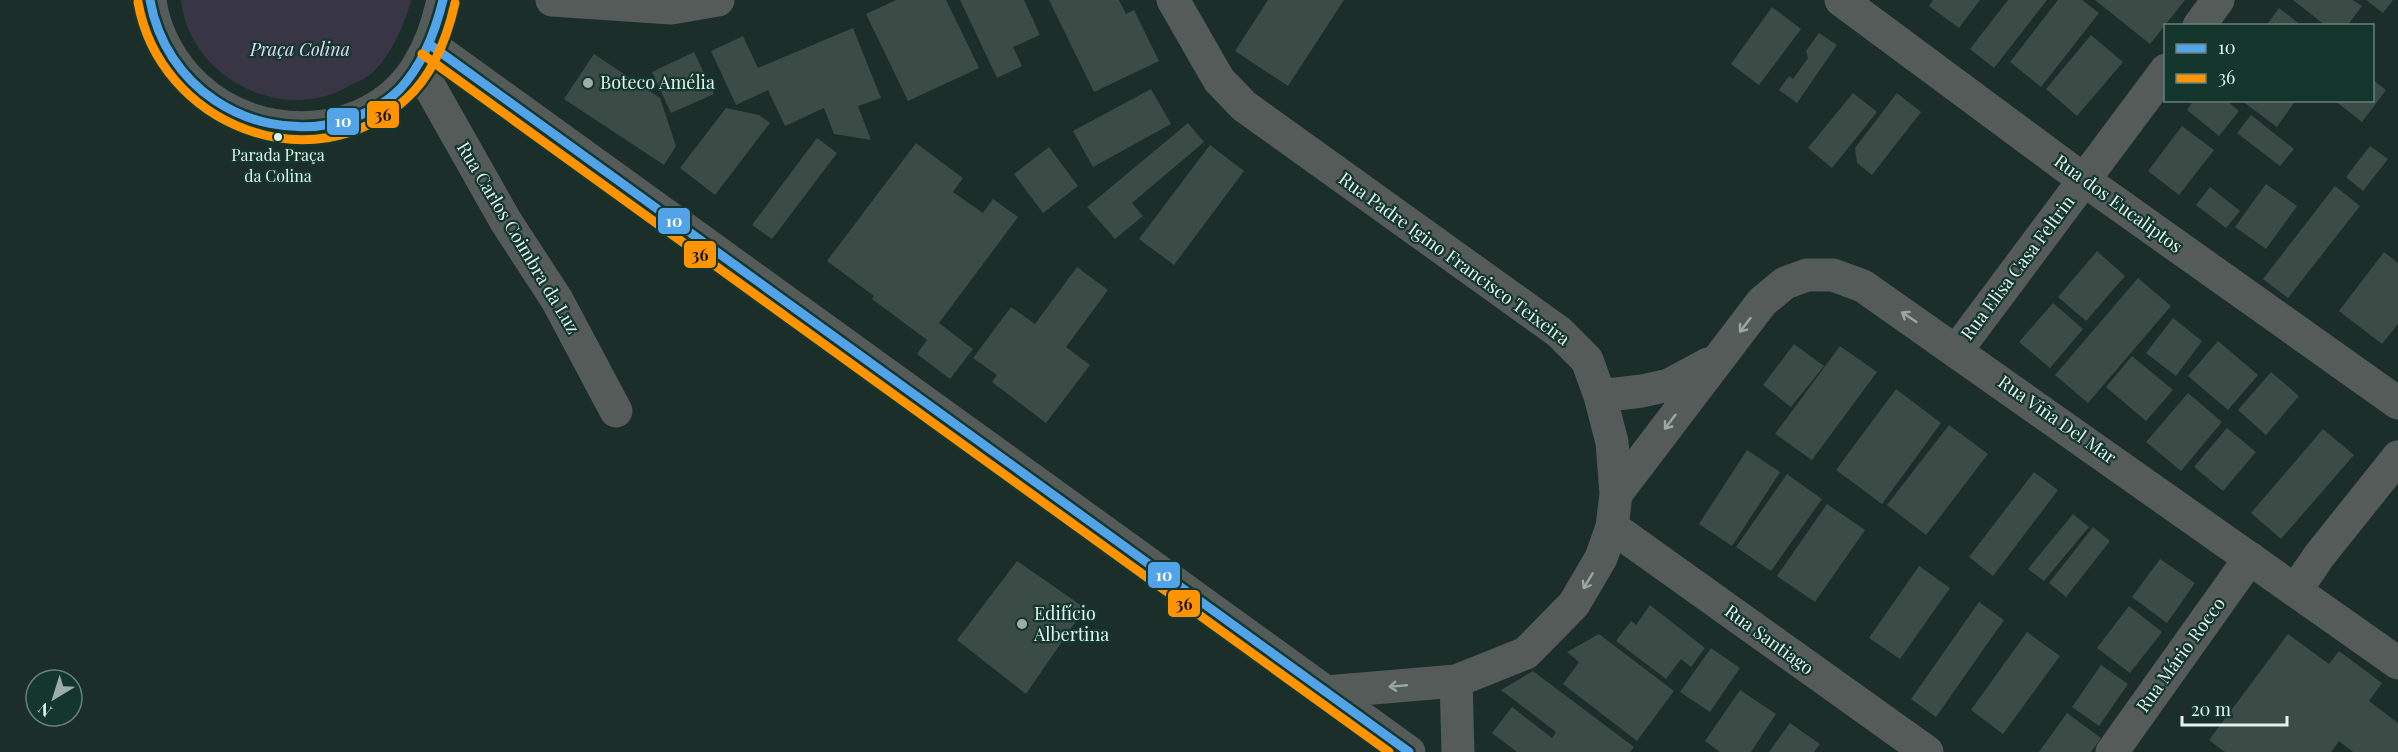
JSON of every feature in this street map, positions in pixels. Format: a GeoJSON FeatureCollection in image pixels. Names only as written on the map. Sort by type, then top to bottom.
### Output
{"type":"FeatureCollection","features":[{"type":"Feature","properties":{"kind":"street"},"geometry":{"type":"LineString","coordinates":[[150,0],[161,40],[182,74],[210,101],[244,120],[283,129],[312,128],[360,116],[393,95],[424,55],[436,31],[442,0]]}},
{"type":"Feature","properties":{"kind":"street"},"geometry":{"type":"LineString","coordinates":[[552,0],[671,8],[718,0]]}},
{"type":"Feature","properties":{"kind":"street","name":"Rua Padre Igino Francisco Teixeira"},"geometry":{"type":"LineString","coordinates":[[1173,0],[1219,80],[1244,106],[1559,332],[1587,360],[1600,396],[1612,442],[1616,494],[1612,527],[1601,558],[1574,604],[1526,654],[1456,681],[1326,692]]}},
{"type":"Feature","properties":{"kind":"street","name":"Rua dos Eucaliptos"},"geometry":{"type":"LineString","coordinates":[[1841,0],[2084,180],[2398,403]]}},
{"type":"Feature","properties":{"kind":"street"},"geometry":{"type":"LineString","coordinates":[[2200,24],[2218,0]]}},
{"type":"Feature","properties":{"kind":"street"},"geometry":{"type":"LineString","coordinates":[[424,55],[1409,752]]}},
{"type":"Feature","properties":{"kind":"street","name":"Rua Carlos Coimbra da Luz"},"geometry":{"type":"LineString","coordinates":[[424,55],[505,220],[557,300],[616,411]]}},
{"type":"Feature","properties":{"kind":"street","name":"Rua Elisa Casa Feltrin"},"geometry":{"type":"LineString","coordinates":[[1957,350],[2164,73]]}},
{"type":"Feature","properties":{"kind":"street","name":"Rua Viña Del Mar"},"geometry":{"type":"LineString","coordinates":[[1616,494],[1762,302],[1785,283],[1807,275],[1833,275],[1863,286],[1957,350],[2398,663]]}},
{"type":"Feature","properties":{"kind":"street","name":"Rua Viña Del Mar"},"geometry":{"type":"LineString","coordinates":[[1600,396],[1669,385],[1718,359]]}},
{"type":"Feature","properties":{"kind":"street"},"geometry":{"type":"LineString","coordinates":[[2296,591],[2319,556],[2398,457]]}},
{"type":"Feature","properties":{"kind":"street","name":"Rua Santiago"},"geometry":{"type":"LineString","coordinates":[[1612,527],[1927,752]]}},
{"type":"Feature","properties":{"kind":"street","name":"Rua Mário Rocco"},"geometry":{"type":"LineString","coordinates":[[2112,752],[2250,558]]}},
{"type":"Feature","properties":{"kind":"street"},"geometry":{"type":"LineString","coordinates":[[1456,681],[1458,752]]}},
{"type":"Feature","properties":{"kind":"green space","name":"Praça Colina"},"geometry":{"type":"Polygon","coordinates":[[[181,0],[411,0],[411,2],[392,47],[373,72],[325,96],[297,100],[270,97],[244,87],[221,72],[202,52],[188,28],[181,0]]]}},
{"type":"Feature","properties":{"kind":"building"},"geometry":{"type":"Polygon","coordinates":[[[896,0],[946,0],[979,68],[908,101],[866,14],[896,0]]]}},
{"type":"Feature","properties":{"kind":"building"},"geometry":{"type":"Polygon","coordinates":[[[960,0],[1024,0],[1040,35],[1013,47],[1022,66],[997,78],[960,0]]]}},
{"type":"Feature","properties":{"kind":"building"},"geometry":{"type":"Polygon","coordinates":[[[1049,0],[1119,0],[1126,14],[1134,10],[1159,61],[1094,92],[1049,0]]]}},
{"type":"Feature","properties":{"kind":"building"},"geometry":{"type":"Polygon","coordinates":[[[1268,0],[1344,0],[1288,86],[1235,51],[1268,0]]]}},
{"type":"Feature","properties":{"kind":"building"},"geometry":{"type":"Polygon","coordinates":[[[1933,0],[1980,0],[1959,28],[1929,6],[1933,0]]]}},
{"type":"Feature","properties":{"kind":"building"},"geometry":{"type":"Polygon","coordinates":[[[2008,0],[2047,0],[1994,68],[1970,49],[2008,0]]]}},
{"type":"Feature","properties":{"kind":"building"},"geometry":{"type":"Polygon","coordinates":[[[2058,0],[2082,0],[2099,13],[2041,87],[2010,62],[2058,0]]]}},
{"type":"Feature","properties":{"kind":"building"},"geometry":{"type":"Polygon","coordinates":[[[2095,0],[2185,0],[2150,44],[2095,0]]]}},
{"type":"Feature","properties":{"kind":"building"},"geometry":{"type":"Polygon","coordinates":[[[2293,0],[2353,0],[2362,6],[2348,24],[2323,24],[2293,0]]]}},
{"type":"Feature","properties":{"kind":"building"},"geometry":{"type":"Polygon","coordinates":[[[2366,0],[2393,0],[2383,13],[2366,0]]]}},
{"type":"Feature","properties":{"kind":"building"},"geometry":{"type":"Polygon","coordinates":[[[1772,7],[1801,29],[1759,85],[1731,64],[1772,7]]]}},
{"type":"Feature","properties":{"kind":"building"},"geometry":{"type":"Polygon","coordinates":[[[2279,8],[2299,24],[2267,24],[2279,8]]]}},
{"type":"Feature","properties":{"kind":"building"},"geometry":{"type":"Polygon","coordinates":[[[853,28],[881,98],[858,106],[871,140],[834,134],[824,108],[785,126],[768,90],[736,105],[711,51],[743,36],[758,68],[853,28]]]}},
{"type":"Feature","properties":{"kind":"building"},"geometry":{"type":"Polygon","coordinates":[[[1819,33],[1837,45],[1797,103],[1779,90],[1789,76],[1793,79],[1808,58],[1806,51],[1819,33]]]}},
{"type":"Feature","properties":{"kind":"building"},"geometry":{"type":"Polygon","coordinates":[[[2091,35],[2123,62],[2077,116],[2046,89],[2091,35]]]}},
{"type":"Feature","properties":{"kind":"building"},"geometry":{"type":"Polygon","coordinates":[[[694,52],[714,94],[671,113],[652,72],[694,52]]]}},
{"type":"Feature","properties":{"kind":"building"},"geometry":{"type":"Polygon","coordinates":[[[594,54],[660,98],[676,146],[664,165],[564,99],[594,54]]]}},
{"type":"Feature","properties":{"kind":"building"},"geometry":{"type":"Polygon","coordinates":[[[2374,81],[2386,90],[2362,122],[2337,102],[2374,102],[2374,81]]]}},
{"type":"Feature","properties":{"kind":"building"},"geometry":{"type":"Polygon","coordinates":[[[1151,89],[1171,124],[1093,167],[1073,131],[1151,89]]]}},
{"type":"Feature","properties":{"kind":"building"},"geometry":{"type":"Polygon","coordinates":[[[1853,93],[1877,112],[1832,168],[1808,148],[1853,93]]]}},
{"type":"Feature","properties":{"kind":"building"},"geometry":{"type":"Polygon","coordinates":[[[1897,93],[1921,112],[1872,175],[1857,163],[1855,148],[1897,93]]]}},
{"type":"Feature","properties":{"kind":"building"},"geometry":{"type":"Polygon","coordinates":[[[2193,102],[2228,102],[2239,111],[2219,136],[2187,110],[2193,102]]]}},
{"type":"Feature","properties":{"kind":"building"},"geometry":{"type":"Polygon","coordinates":[[[2244,102],[2295,102],[2277,127],[2244,102]]]}},
{"type":"Feature","properties":{"kind":"building"},"geometry":{"type":"Polygon","coordinates":[[[726,108],[759,115],[770,123],[715,195],[680,168],[726,108]]]}},
{"type":"Feature","properties":{"kind":"building"},"geometry":{"type":"Polygon","coordinates":[[[2251,115],[2294,149],[2280,166],[2237,133],[2251,115]]]}},
{"type":"Feature","properties":{"kind":"building"},"geometry":{"type":"Polygon","coordinates":[[[1188,123],[1204,142],[1132,203],[1143,216],[1115,239],[1087,207],[1188,123]]]}},
{"type":"Feature","properties":{"kind":"building"},"geometry":{"type":"Polygon","coordinates":[[[2182,126],[2214,150],[2179,195],[2148,171],[2182,126]]]}},
{"type":"Feature","properties":{"kind":"building"},"geometry":{"type":"Polygon","coordinates":[[[817,138],[837,153],[772,239],[752,225],[817,138]]]}},
{"type":"Feature","properties":{"kind":"building"},"geometry":{"type":"Polygon","coordinates":[[[916,143],[963,178],[953,192],[983,213],[993,199],[1018,217],[939,323],[973,349],[950,379],[917,354],[927,340],[872,299],[874,296],[827,261],[916,143]]]}},
{"type":"Feature","properties":{"kind":"building"},"geometry":{"type":"Polygon","coordinates":[[[1210,145],[1244,171],[1174,265],[1139,239],[1210,145]]]}},
{"type":"Feature","properties":{"kind":"building"},"geometry":{"type":"Polygon","coordinates":[[[2370,146],[2388,159],[2363,191],[2346,177],[2370,146]]]}},
{"type":"Feature","properties":{"kind":"building"},"geometry":{"type":"Polygon","coordinates":[[[1049,147],[1078,186],[1043,213],[1014,174],[1049,147]]]}},
{"type":"Feature","properties":{"kind":"building"},"geometry":{"type":"Polygon","coordinates":[[[2266,184],[2297,206],[2266,249],[2235,227],[2266,184]]]}},
{"type":"Feature","properties":{"kind":"building"},"geometry":{"type":"Polygon","coordinates":[[[2335,186],[2360,206],[2288,298],[2263,279],[2335,186]]]}},
{"type":"Feature","properties":{"kind":"building"},"geometry":{"type":"Polygon","coordinates":[[[2210,187],[2240,211],[2226,228],[2196,205],[2210,187]]]}},
{"type":"Feature","properties":{"kind":"building"},"geometry":{"type":"Polygon","coordinates":[[[2097,251],[2125,276],[2086,321],[2058,297],[2097,251]]]}},
{"type":"Feature","properties":{"kind":"building"},"geometry":{"type":"Polygon","coordinates":[[[2384,252],[2398,263],[2398,324],[2382,344],[2339,311],[2384,252]]]}},
{"type":"Feature","properties":{"kind":"building"},"geometry":{"type":"Polygon","coordinates":[[[1077,267],[1108,290],[1066,347],[1090,365],[1046,423],[992,382],[997,375],[973,358],[1011,307],[1035,324],[1077,267]]]}},
{"type":"Feature","properties":{"kind":"building"},"geometry":{"type":"Polygon","coordinates":[[[2138,278],[2171,306],[2088,403],[2055,375],[2138,278]]]}},
{"type":"Feature","properties":{"kind":"building"},"geometry":{"type":"Polygon","coordinates":[[[2053,303],[2083,329],[2050,368],[2019,342],[2053,303]]]}},
{"type":"Feature","properties":{"kind":"building"},"geometry":{"type":"Polygon","coordinates":[[[2173,318],[2202,341],[2176,376],[2146,353],[2173,318]]]}},
{"type":"Feature","properties":{"kind":"building"},"geometry":{"type":"Polygon","coordinates":[[[2218,341],[2258,375],[2228,410],[2188,376],[2218,341]]]}},
{"type":"Feature","properties":{"kind":"building"},"geometry":{"type":"Polygon","coordinates":[[[1794,344],[1824,366],[1791,407],[1763,385],[1794,344]]]}},
{"type":"Feature","properties":{"kind":"building"},"geometry":{"type":"Polygon","coordinates":[[[1840,346],[1877,372],[1812,460],[1775,434],[1840,346]]]}},
{"type":"Feature","properties":{"kind":"building"},"geometry":{"type":"Polygon","coordinates":[[[2132,356],[2173,390],[2146,421],[2106,387],[2132,356]]]}},
{"type":"Feature","properties":{"kind":"building"},"geometry":{"type":"Polygon","coordinates":[[[2271,372],[2299,396],[2266,435],[2238,410],[2271,372]]]}},
{"type":"Feature","properties":{"kind":"building"},"geometry":{"type":"Polygon","coordinates":[[[1896,389],[1941,423],[1882,504],[1836,470],[1896,389]]]}},
{"type":"Feature","properties":{"kind":"building"},"geometry":{"type":"Polygon","coordinates":[[[2188,393],[2222,422],[2181,471],[2146,442],[2188,393]]]}},
{"type":"Feature","properties":{"kind":"building"},"geometry":{"type":"Polygon","coordinates":[[[1949,425],[1988,454],[1926,535],[1887,505],[1949,425]]]}},
{"type":"Feature","properties":{"kind":"building"},"geometry":{"type":"Polygon","coordinates":[[[2227,428],[2256,452],[2223,491],[2194,467],[2227,428]]]}},
{"type":"Feature","properties":{"kind":"building"},"geometry":{"type":"Polygon","coordinates":[[[2323,429],[2354,455],[2281,539],[2251,513],[2323,429]]]}},
{"type":"Feature","properties":{"kind":"building"},"geometry":{"type":"Polygon","coordinates":[[[1747,450],[1780,472],[1732,546],[1699,524],[1747,450]]]}},
{"type":"Feature","properties":{"kind":"building"},"geometry":{"type":"Polygon","coordinates":[[[2034,472],[2058,490],[1993,576],[1969,557],[2034,472]]]}},
{"type":"Feature","properties":{"kind":"building"},"geometry":{"type":"Polygon","coordinates":[[[1787,474],[1822,499],[1771,571],[1736,547],[1787,474]]]}},
{"type":"Feature","properties":{"kind":"building"},"geometry":{"type":"Polygon","coordinates":[[[1827,504],[1865,530],[1815,602],[1777,576],[1827,504]]]}},
{"type":"Feature","properties":{"kind":"building"},"geometry":{"type":"Polygon","coordinates":[[[2073,514],[2089,527],[2044,581],[2028,569],[2073,514]]]}},
{"type":"Feature","properties":{"kind":"building"},"geometry":{"type":"Polygon","coordinates":[[[2093,527],[2110,541],[2066,597],[2049,583],[2093,527]]]}},
{"type":"Feature","properties":{"kind":"building"},"geometry":{"type":"Polygon","coordinates":[[[2160,559],[2195,583],[2167,623],[2132,597],[2160,559]]]}},
{"type":"Feature","properties":{"kind":"building","name":"Edifício Albertina"},"geometry":{"type":"Polygon","coordinates":[[[1017,561],[1085,608],[1026,694],[957,640],[1017,561]]]}},
{"type":"Feature","properties":{"kind":"building"},"geometry":{"type":"Polygon","coordinates":[[[1919,566],[1950,588],[1900,659],[1869,638],[1919,566]]]}},
{"type":"Feature","properties":{"kind":"building"},"geometry":{"type":"Polygon","coordinates":[[[1979,602],[2004,620],[1936,717],[1911,699],[1979,602]]]}},
{"type":"Feature","properties":{"kind":"building"},"geometry":{"type":"Polygon","coordinates":[[[1650,605],[1705,648],[1691,667],[1681,659],[1666,679],[1616,641],[1631,621],[1636,625],[1650,605]]]}},
{"type":"Feature","properties":{"kind":"building"},"geometry":{"type":"Polygon","coordinates":[[[2129,606],[2162,632],[2130,673],[2097,648],[2129,606]]]}},
{"type":"Feature","properties":{"kind":"building"},"geometry":{"type":"Polygon","coordinates":[[[2027,632],[2060,656],[2003,734],[1971,710],[2027,632]]]}},
{"type":"Feature","properties":{"kind":"building"},"geometry":{"type":"Polygon","coordinates":[[[1599,634],[1674,691],[1637,741],[1563,684],[1579,662],[1567,652],[1599,634]]]}},
{"type":"Feature","properties":{"kind":"building"},"geometry":{"type":"Polygon","coordinates":[[[2288,634],[2329,664],[2339,651],[2382,683],[2369,701],[2398,723],[2398,752],[2353,752],[2339,741],[2331,752],[2225,752],[2209,740],[2288,634]]]}},
{"type":"Feature","properties":{"kind":"building"},"geometry":{"type":"Polygon","coordinates":[[[1711,648],[1740,668],[1710,712],[1680,692],[1711,648]]]}},
{"type":"Feature","properties":{"kind":"building"},"geometry":{"type":"Polygon","coordinates":[[[2101,665],[2128,684],[2099,726],[2072,707],[2101,665]]]}},
{"type":"Feature","properties":{"kind":"building"},"geometry":{"type":"Polygon","coordinates":[[[1533,671],[1634,747],[1630,752],[1517,752],[1492,733],[1512,707],[1552,738],[1556,732],[1501,690],[1533,671]]]}},
{"type":"Feature","properties":{"kind":"building"},"geometry":{"type":"Polygon","coordinates":[[[1740,690],[1776,714],[1751,752],[1720,752],[1705,741],[1740,690]]]}},
{"type":"Feature","properties":{"kind":"building"},"geometry":{"type":"Polygon","coordinates":[[[2067,713],[2101,738],[2091,752],[2039,752],[2067,713]]]}},
{"type":"Feature","properties":{"kind":"building"},"geometry":{"type":"Polygon","coordinates":[[[1790,723],[1820,744],[1814,752],[1769,752],[1790,723]]]}},
{"type":"Feature","properties":{"kind":"transit line","name":"10"},"geometry":{"type":"LineString","coordinates":[[150,0],[159,31],[173,58],[192,81],[215,100],[241,114],[270,123],[300,127],[332,124],[350,119],[377,107],[400,89],[422,59],[443,0]]}},
{"type":"Feature","properties":{"kind":"transit line","name":"36"},"geometry":{"type":"LineString","coordinates":[[138,2],[152,45],[176,81],[207,109],[245,129],[285,139],[327,138],[368,125],[406,99],[424,79],[438,55],[455,3]]}},
{"type":"Feature","properties":{"kind":"transit line","name":"10"},"geometry":{"type":"LineString","coordinates":[[429,44],[1409,752]]}},
{"type":"Feature","properties":{"kind":"transit line","name":"36"},"geometry":{"type":"LineString","coordinates":[[422,54],[1389,752]]}},
{"type":"Feature","properties":{"kind":"place","name":"Boteco Amélia"},"geometry":{"type":"Point","coordinates":[588,83]}},
{"type":"Feature","properties":{"kind":"place","name":"Parada Praça da Colina"},"geometry":{"type":"Point","coordinates":[278,137]}},
{"type":"Feature","properties":{"kind":"place","name":"Edifício Albertina"},"geometry":{"type":"Point","coordinates":[1022,624]}}]}
